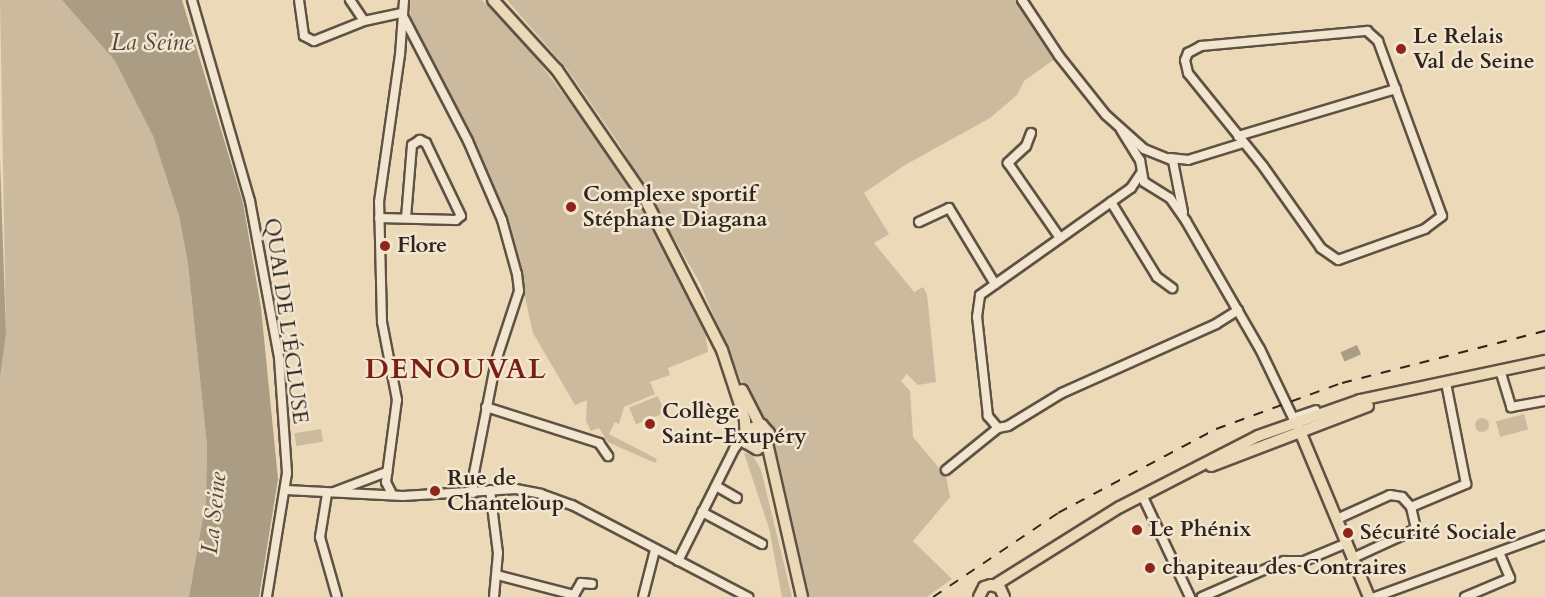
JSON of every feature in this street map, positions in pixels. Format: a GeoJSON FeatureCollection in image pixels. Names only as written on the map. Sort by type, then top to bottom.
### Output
{"type":"FeatureCollection","features":[{"type":"Feature","properties":{"kind":"main road"},"geometry":{"type":"LineString","coordinates":[[493,0],[557,70],[643,195],[722,350],[745,433],[774,496],[800,597]]}},
{"type":"Feature","properties":{"kind":"main road"},"geometry":{"type":"LineString","coordinates":[[502,0],[569,81],[640,184],[702,297],[759,424],[769,433],[767,443],[800,597]]}},
{"type":"Feature","properties":{"kind":"main road"},"geometry":{"type":"LineString","coordinates":[[1518,366],[1545,357]]}},
{"type":"Feature","properties":{"kind":"main road"},"geometry":{"type":"LineString","coordinates":[[1298,430],[1332,409],[1349,404],[1545,361]]}},
{"type":"Feature","properties":{"kind":"main road"},"geometry":{"type":"LineString","coordinates":[[1143,497],[1277,438],[1429,387]]}},
{"type":"Feature","properties":{"kind":"main road"},"geometry":{"type":"LineString","coordinates":[[745,433],[759,424]]}},
{"type":"Feature","properties":{"kind":"main road"},"geometry":{"type":"LineString","coordinates":[[980,597],[984,587],[1001,592],[1012,580],[1041,560],[1143,497],[1232,447],[1314,424]]}},
{"type":"Feature","properties":{"kind":"main road"},"geometry":{"type":"LineString","coordinates":[[1298,430],[1369,597]]}},
{"type":"Feature","properties":{"kind":"main road"},"geometry":{"type":"LineString","coordinates":[[752,448],[767,443]]}},
{"type":"Feature","properties":{"kind":"street","name":"QUAI DE L'ÉCLUSE"},"geometry":{"type":"LineString","coordinates":[[192,0],[238,158],[264,263],[279,358],[286,490],[267,597]]}},
{"type":"Feature","properties":{"kind":"street"},"geometry":{"type":"LineString","coordinates":[[298,0],[302,31],[309,40],[334,36],[364,21],[403,15]]}},
{"type":"Feature","properties":{"kind":"street"},"geometry":{"type":"LineString","coordinates":[[350,0],[364,21]]}},
{"type":"Feature","properties":{"kind":"street"},"geometry":{"type":"LineString","coordinates":[[387,493],[387,472],[397,400],[382,322],[379,218],[381,166],[400,53],[404,0]]}},
{"type":"Feature","properties":{"kind":"street"},"geometry":{"type":"LineString","coordinates":[[1022,0],[1040,29],[1091,98],[1144,149],[1170,158],[1188,160],[1241,140],[1396,89]]}},
{"type":"Feature","properties":{"kind":"street"},"geometry":{"type":"LineString","coordinates":[[1029,0],[1040,29]]}},
{"type":"Feature","properties":{"kind":"street"},"geometry":{"type":"LineString","coordinates":[[403,15],[419,51],[468,141],[502,220],[519,291],[496,359],[473,493]]}},
{"type":"Feature","properties":{"kind":"street"},"geometry":{"type":"LineString","coordinates":[[1367,30],[1378,41],[1442,216],[1425,229],[1345,259],[1329,257],[1241,140],[1188,73],[1185,60],[1194,49],[1367,30]]}},
{"type":"Feature","properties":{"kind":"street"},"geometry":{"type":"LineString","coordinates":[[400,53],[410,48],[419,51]]}},
{"type":"Feature","properties":{"kind":"street"},"geometry":{"type":"LineString","coordinates":[[1122,130],[1153,188],[1170,198],[1186,221],[1238,310],[1298,430]]}},
{"type":"Feature","properties":{"kind":"street"},"geometry":{"type":"LineString","coordinates":[[1031,133],[1026,147],[1008,163],[1060,238]]}},
{"type":"Feature","properties":{"kind":"street"},"geometry":{"type":"LineString","coordinates":[[379,218],[456,220],[462,214],[426,143],[420,140],[412,145],[406,218]]}},
{"type":"Feature","properties":{"kind":"street"},"geometry":{"type":"LineString","coordinates":[[998,428],[988,416],[977,309],[980,295],[1131,189],[1148,158],[1158,154]]}},
{"type":"Feature","properties":{"kind":"street"},"geometry":{"type":"LineString","coordinates":[[1170,158],[1186,221]]}},
{"type":"Feature","properties":{"kind":"street"},"geometry":{"type":"LineString","coordinates":[[1131,189],[1168,187],[1188,160]]}},
{"type":"Feature","properties":{"kind":"street"},"geometry":{"type":"LineString","coordinates":[[1110,202],[1157,277],[1172,288]]}},
{"type":"Feature","properties":{"kind":"street"},"geometry":{"type":"LineString","coordinates":[[919,222],[941,209],[949,208],[955,214],[995,284]]}},
{"type":"Feature","properties":{"kind":"street"},"geometry":{"type":"LineString","coordinates":[[946,470],[998,428],[1008,426],[1062,393],[1216,324],[1238,310]]}},
{"type":"Feature","properties":{"kind":"street"},"geometry":{"type":"LineString","coordinates":[[1500,370],[1509,406],[1545,401]]}},
{"type":"Feature","properties":{"kind":"street"},"geometry":{"type":"LineString","coordinates":[[1411,507],[1466,484],[1446,383]]}},
{"type":"Feature","properties":{"kind":"street"},"geometry":{"type":"LineString","coordinates":[[1242,452],[1298,430],[1349,404]]}},
{"type":"Feature","properties":{"kind":"street"},"geometry":{"type":"LineString","coordinates":[[486,407],[599,442],[608,456]]}},
{"type":"Feature","properties":{"kind":"street"},"geometry":{"type":"LineString","coordinates":[[678,561],[733,452],[745,433]]}},
{"type":"Feature","properties":{"kind":"street"},"geometry":{"type":"LineString","coordinates":[[733,452],[752,448]]}},
{"type":"Feature","properties":{"kind":"street"},"geometry":{"type":"LineString","coordinates":[[330,494],[387,472]]}},
{"type":"Feature","properties":{"kind":"street"},"geometry":{"type":"LineString","coordinates":[[716,486],[737,498]]}},
{"type":"Feature","properties":{"kind":"street"},"geometry":{"type":"LineString","coordinates":[[286,490],[330,494],[473,493],[516,489],[556,498],[748,597]]}},
{"type":"Feature","properties":{"kind":"street"},"geometry":{"type":"LineString","coordinates":[[490,490],[497,525],[497,575],[494,597]]}},
{"type":"Feature","properties":{"kind":"street"},"geometry":{"type":"LineString","coordinates":[[330,494],[320,537],[337,597]]}},
{"type":"Feature","properties":{"kind":"street"},"geometry":{"type":"LineString","coordinates":[[1336,515],[1390,495],[1402,497],[1411,507],[1416,529],[1353,558]]}},
{"type":"Feature","properties":{"kind":"street"},"geometry":{"type":"LineString","coordinates":[[1143,497],[1190,597]]}},
{"type":"Feature","properties":{"kind":"street"},"geometry":{"type":"LineString","coordinates":[[702,512],[762,544]]}},
{"type":"Feature","properties":{"kind":"street"},"geometry":{"type":"LineString","coordinates":[[1375,597],[1482,555],[1500,554],[1545,535]]}},
{"type":"Feature","properties":{"kind":"street"},"geometry":{"type":"LineString","coordinates":[[1202,597],[1284,561],[1304,561],[1347,543]]}},
{"type":"Feature","properties":{"kind":"street"},"geometry":{"type":"LineString","coordinates":[[643,597],[655,549]]}},
{"type":"Feature","properties":{"kind":"street"},"geometry":{"type":"LineString","coordinates":[[1465,597],[1510,578],[1500,554]]}},
{"type":"Feature","properties":{"kind":"street"},"geometry":{"type":"LineString","coordinates":[[497,575],[565,595],[574,595],[581,583],[592,584]]}},
{"type":"Feature","properties":{"kind":"shaded area"},"geometry":{"type":"Polygon","coordinates":[[[0,0],[62,0],[115,61],[153,136],[179,216],[188,264],[207,446],[206,500],[189,597],[0,597],[0,378],[6,334],[0,0]]]}},
{"type":"Feature","properties":{"kind":"shaded area","name":"Complexe sportif Stéphane Diagana"},"geometry":{"type":"Polygon","coordinates":[[[410,0],[482,0],[536,58],[595,136],[645,211],[705,331],[708,352],[668,368],[670,375],[650,382],[655,394],[624,407],[619,424],[615,422],[609,434],[657,459],[655,463],[608,442],[599,428],[591,431],[586,421],[587,400],[575,405],[533,333],[506,213],[411,25],[410,0]]]}},
{"type":"Feature","properties":{"kind":"shaded area"},"geometry":{"type":"Polygon","coordinates":[[[507,0],[1015,0],[1059,56],[1024,81],[1017,95],[990,118],[905,165],[864,193],[889,234],[874,243],[914,292],[923,287],[927,294],[936,382],[918,385],[907,374],[901,381],[910,391],[913,437],[946,476],[950,497],[913,541],[952,579],[927,597],[805,597],[770,450],[700,283],[619,144],[567,69],[507,0]]]}},
{"type":"Feature","properties":{"kind":"shaded area"},"geometry":{"type":"Polygon","coordinates":[[[658,396],[665,413],[636,424],[629,408],[658,396]]]}},
{"type":"Feature","properties":{"kind":"shaded area"},"geometry":{"type":"Polygon","coordinates":[[[1524,414],[1528,429],[1500,437],[1496,422],[1524,414]]]}},
{"type":"Feature","properties":{"kind":"shaded area"},"geometry":{"type":"Polygon","coordinates":[[[1482,418],[1487,420],[1489,425],[1487,430],[1482,432],[1477,430],[1475,425],[1477,420],[1482,418]]]}},
{"type":"Feature","properties":{"kind":"shaded area"},"geometry":{"type":"Polygon","coordinates":[[[321,429],[323,442],[296,446],[294,433],[321,429]]]}},
{"type":"Feature","properties":{"kind":"shaded area"},"geometry":{"type":"Polygon","coordinates":[[[744,453],[752,454],[761,470],[792,597],[782,597],[769,528],[744,453]]]}},
{"type":"Feature","properties":{"kind":"water","name":"La Seine"},"geometry":{"type":"Polygon","coordinates":[[[62,0],[182,0],[243,203],[261,308],[278,479],[259,597],[189,597],[206,500],[207,446],[188,264],[179,216],[153,136],[115,61],[62,0]]]}},
{"type":"Feature","properties":{"kind":"water"},"geometry":{"type":"Polygon","coordinates":[[[0,159],[6,334],[0,378],[0,159]]]}},
{"type":"Feature","properties":{"kind":"water"},"geometry":{"type":"Polygon","coordinates":[[[1357,345],[1361,354],[1345,361],[1341,352],[1357,345]]]}},
{"type":"Feature","properties":{"kind":"railway"},"geometry":{"type":"LineString","coordinates":[[933,597],[1058,513],[1216,429],[1342,383],[1545,331]]}},
{"type":"Feature","properties":{"kind":"place","name":"Le Relais Val de Seine"},"geometry":{"type":"Point","coordinates":[1401,49]}},
{"type":"Feature","properties":{"kind":"place","name":"Complexe sportif Stéphane Diagana"},"geometry":{"type":"Point","coordinates":[571,207]}},
{"type":"Feature","properties":{"kind":"place","name":"Flore"},"geometry":{"type":"Point","coordinates":[385,246]}},
{"type":"Feature","properties":{"kind":"place","name":"Collège Saint-Exupéry"},"geometry":{"type":"Point","coordinates":[650,424]}},
{"type":"Feature","properties":{"kind":"place","name":"Rue de Chanteloup"},"geometry":{"type":"Point","coordinates":[435,491]}},
{"type":"Feature","properties":{"kind":"place","name":"Le Phénix"},"geometry":{"type":"Point","coordinates":[1137,530]}},
{"type":"Feature","properties":{"kind":"place","name":"Sécurité Sociale"},"geometry":{"type":"Point","coordinates":[1348,533]}},
{"type":"Feature","properties":{"kind":"place","name":"chapiteau des Contraires"},"geometry":{"type":"Point","coordinates":[1150,568]}},
{"type":"Feature","properties":{"kind":"district","name":"DENOUVAL"},"geometry":{"type":"Point","coordinates":[456,369]}}]}
